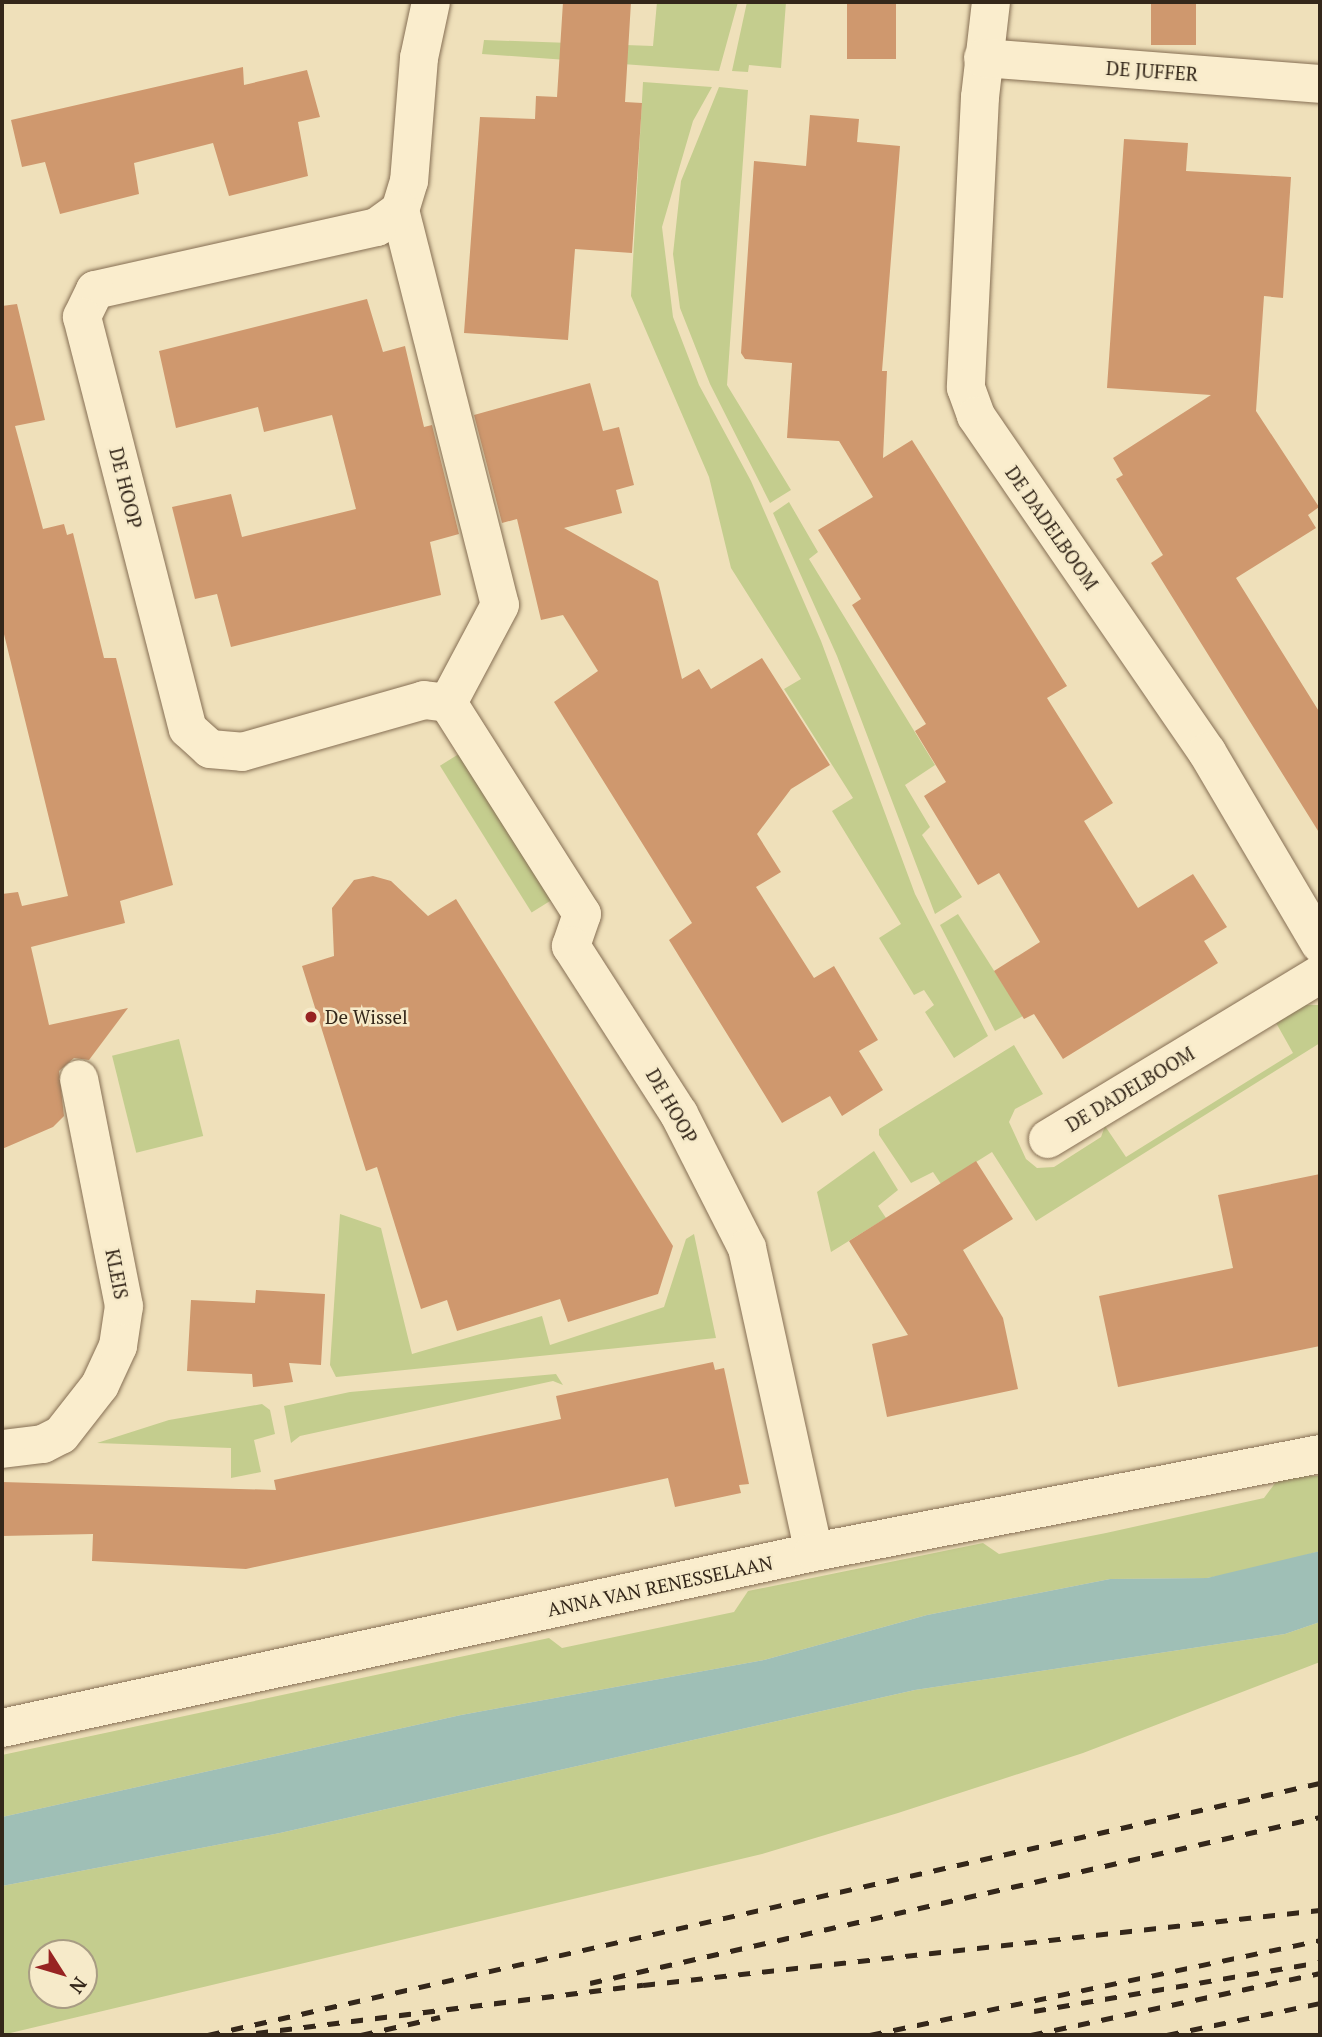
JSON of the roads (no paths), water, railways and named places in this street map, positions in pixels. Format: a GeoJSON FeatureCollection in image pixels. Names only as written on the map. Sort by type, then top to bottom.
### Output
{"type":"FeatureCollection","features":[{"type":"Feature","properties":{"kind":"street"},"geometry":{"type":"LineString","coordinates":[[430,2],[419,58],[409,181],[400,210],[500,605],[448,703]]}},
{"type":"Feature","properties":{"kind":"street","name":"DE DADELBOOM"},"geometry":{"type":"LineString","coordinates":[[991,2],[983,58],[966,388],[976,416],[1207,752],[1320,944]]}},
{"type":"Feature","properties":{"kind":"street","name":"DE JUFFER"},"geometry":{"type":"LineString","coordinates":[[983,58],[1320,84]]}},
{"type":"Feature","properties":{"kind":"street","name":"DE HOOP"},"geometry":{"type":"LineString","coordinates":[[400,210],[377,227],[95,290],[82,317],[188,729],[210,749],[243,752],[424,700],[448,703],[582,914],[571,946],[679,1114],[747,1248],[814,1552]]}},
{"type":"Feature","properties":{"kind":"street","name":"DE DADELBOOM"},"geometry":{"type":"LineString","coordinates":[[1048,1139],[1320,974]]}},
{"type":"Feature","properties":{"kind":"street","name":"KLEIS"},"geometry":{"type":"LineString","coordinates":[[2,1449],[43,1444],[61,1434],[100,1385],[118,1346],[124,1306],[79,1079]]}},
{"type":"Feature","properties":{"kind":"street","name":"ANNA VAN RENESSELAAN"},"geometry":{"type":"LineString","coordinates":[[2,1728],[814,1552],[1320,1454]]}},
{"type":"Feature","properties":{"kind":"water"},"geometry":{"type":"Polygon","coordinates":[[[1320,1551],[1320,1622],[1285,1634],[915,1690],[280,1833],[2,1886],[2,1817],[461,1715],[764,1660],[927,1615],[1110,1579],[1207,1578],[1320,1551]]]}},
{"type":"Feature","properties":{"kind":"railway"},"geometry":{"type":"LineString","coordinates":[[208,2035],[1320,1783]]}},
{"type":"Feature","properties":{"kind":"railway"},"geometry":{"type":"LineString","coordinates":[[590,1983],[1320,1817]]}},
{"type":"Feature","properties":{"kind":"railway"},"geometry":{"type":"LineString","coordinates":[[256,2033],[643,1985],[1320,1910]]}},
{"type":"Feature","properties":{"kind":"railway"},"geometry":{"type":"LineString","coordinates":[[870,2035],[1320,1940]]}},
{"type":"Feature","properties":{"kind":"railway"},"geometry":{"type":"LineString","coordinates":[[1034,2011],[1320,1962]]}},
{"type":"Feature","properties":{"kind":"railway"},"geometry":{"type":"LineString","coordinates":[[1031,2035],[1320,1973]]}},
{"type":"Feature","properties":{"kind":"railway"},"geometry":{"type":"LineString","coordinates":[[1167,2035],[1320,2003]]}},
{"type":"Feature","properties":{"kind":"railway"},"geometry":{"type":"LineString","coordinates":[[361,2035],[440,2017]]}},
{"type":"Feature","properties":{"kind":"place","name":"De Wissel"},"geometry":{"type":"Point","coordinates":[311,1017]}}]}
